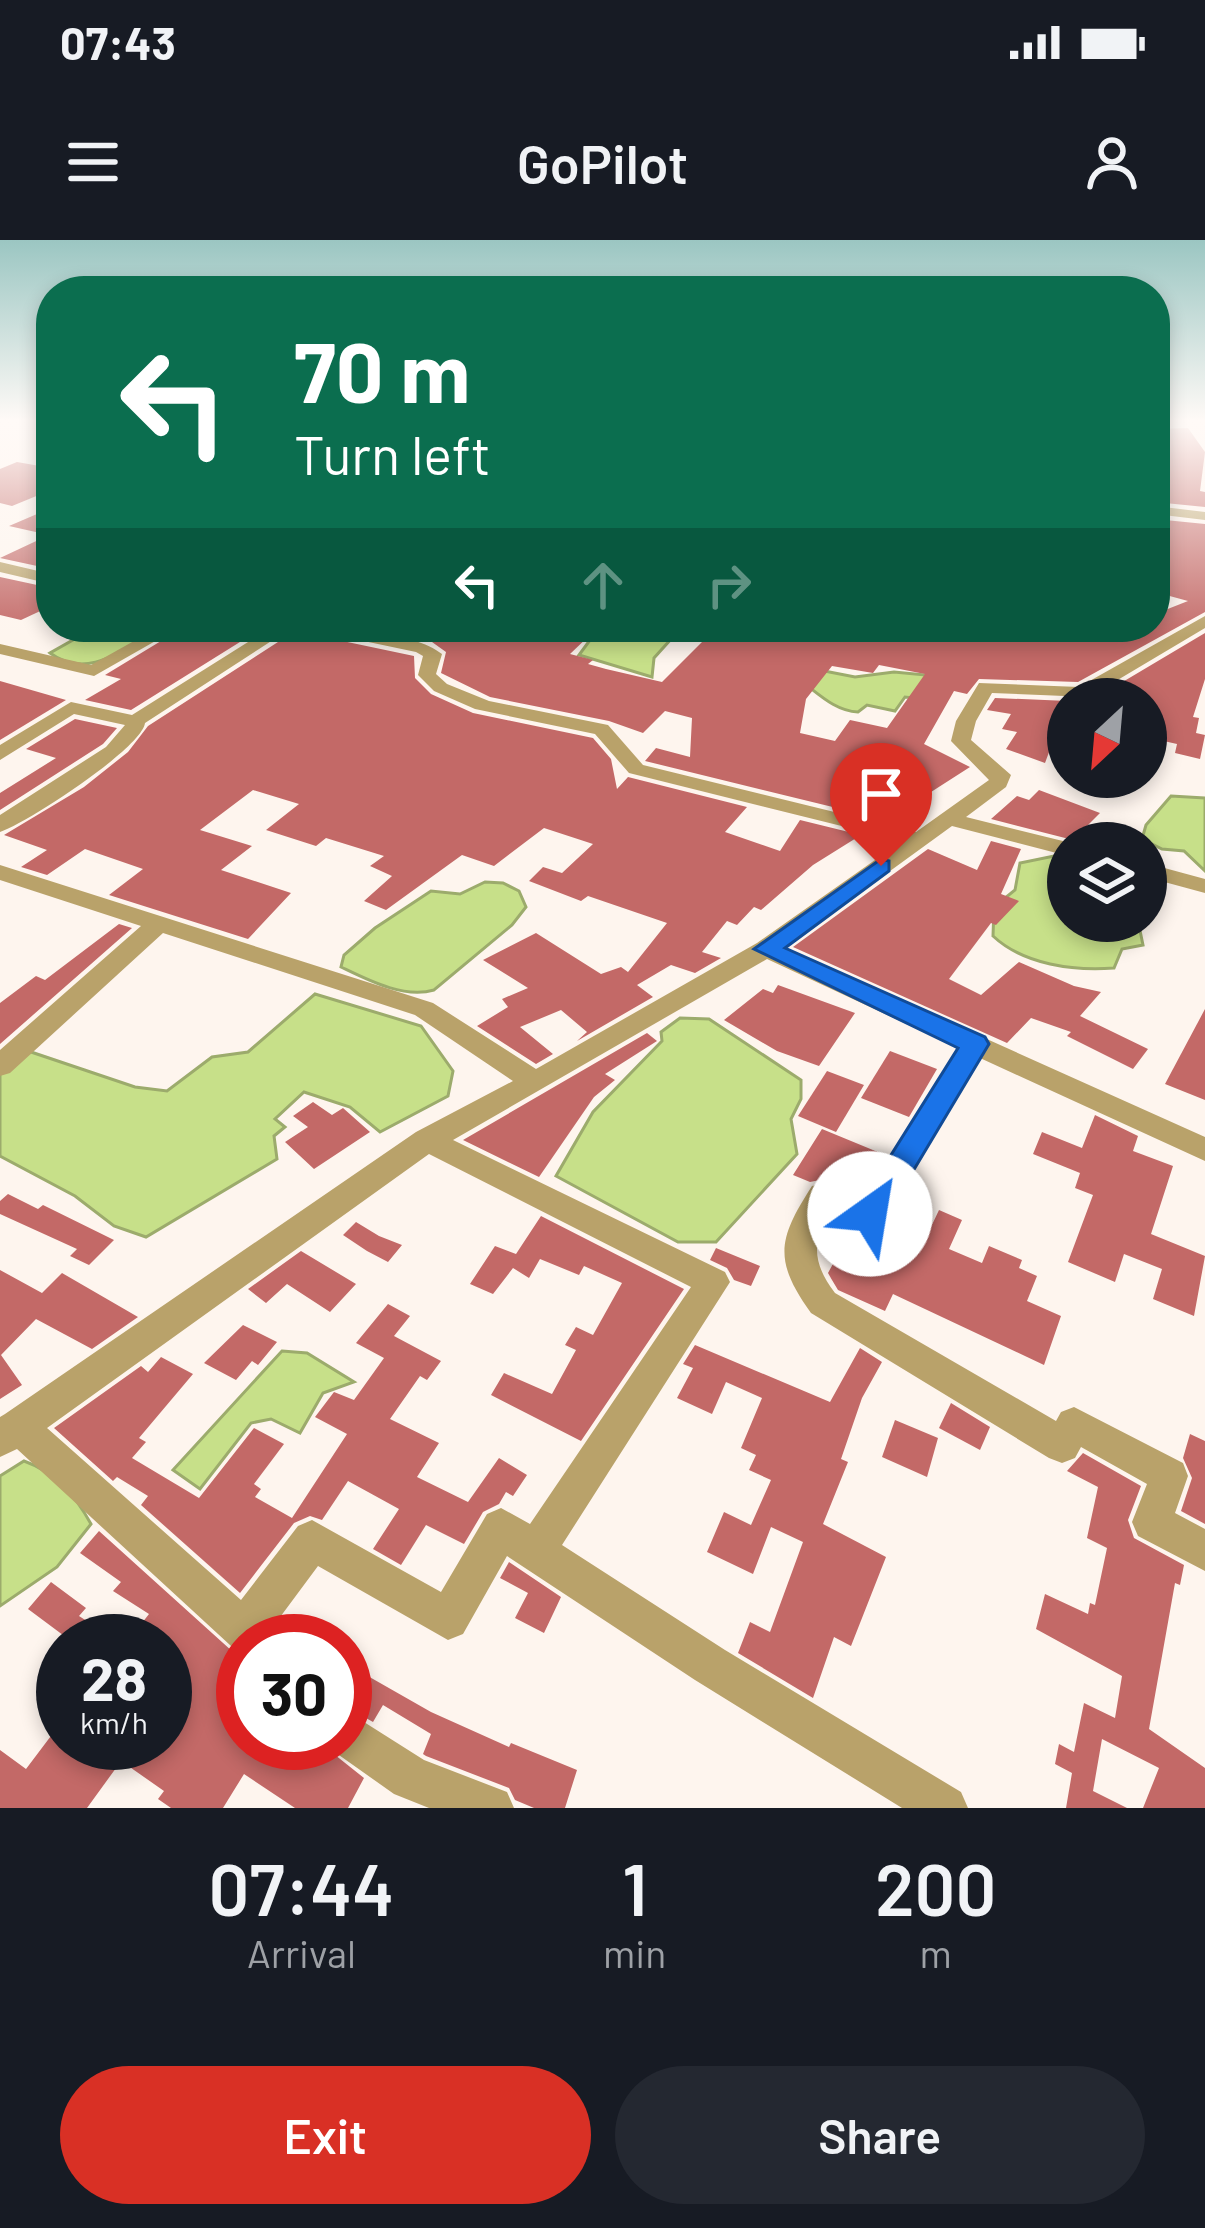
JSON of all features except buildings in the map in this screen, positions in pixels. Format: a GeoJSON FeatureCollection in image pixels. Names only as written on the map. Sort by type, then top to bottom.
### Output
{"type":"FeatureCollection","features":[{"type":"Feature","properties":{"kind":"street"},"geometry":{"type":"LineString","coordinates":[[1170,512],[1205,516]]}},
{"type":"Feature","properties":{"kind":"street"},"geometry":{"type":"LineString","coordinates":[[4,572],[36,577]]}},
{"type":"Feature","properties":{"kind":"street"},"geometry":{"type":"LineString","coordinates":[[1170,641],[1196,625]]}},
{"type":"Feature","properties":{"kind":"street"},"geometry":{"type":"LineString","coordinates":[[0,649],[94,670],[144,642]]}},
{"type":"Feature","properties":{"kind":"street"},"geometry":{"type":"LineString","coordinates":[[5,744],[70,708],[135,721],[260,642]]}},
{"type":"Feature","properties":{"kind":"street"},"geometry":{"type":"LineString","coordinates":[[388,642],[433,654],[428,675],[437,689],[503,709],[601,729],[612,736],[621,756],[636,769],[919,839]]}},
{"type":"Feature","properties":{"kind":"street"},"geometry":{"type":"LineString","coordinates":[[226,1614],[9,1433],[428,1140],[766,949],[999,783],[1001,775],[961,741],[966,721],[986,687],[1082,693],[1168,642]]}},
{"type":"Feature","properties":{"kind":"street"},"geometry":{"type":"LineString","coordinates":[[0,825],[113,751],[135,731],[135,721]]}},
{"type":"Feature","properties":{"kind":"street"},"geometry":{"type":"LineString","coordinates":[[949,819],[1047,844]]}},
{"type":"Feature","properties":{"kind":"street"},"geometry":{"type":"LineString","coordinates":[[0,872],[424,1009],[535,1082]]}},
{"type":"Feature","properties":{"kind":"street"},"geometry":{"type":"LineString","coordinates":[[1167,876],[1205,886]]}},
{"type":"Feature","properties":{"kind":"street"},"geometry":{"type":"LineString","coordinates":[[0,1066],[157,926]]}},
{"type":"Feature","properties":{"kind":"street"},"geometry":{"type":"LineString","coordinates":[[766,949],[1205,1150]]}},
{"type":"Feature","properties":{"kind":"street"},"geometry":{"type":"LineString","coordinates":[[975,1044],[870,1214],[823,1195],[801,1229],[797,1262],[803,1279],[823,1303],[1062,1445],[1074,1424],[1169,1476],[1152,1522],[1205,1551]]}},
{"type":"Feature","properties":{"kind":"street"},"geometry":{"type":"LineString","coordinates":[[428,1140],[713,1282],[535,1551]]}},
{"type":"Feature","properties":{"kind":"street"},"geometry":{"type":"LineString","coordinates":[[264,1614],[312,1540],[448,1619],[501,1528],[945,1808]]}},
{"type":"Feature","properties":{"kind":"street"},"geometry":{"type":"LineString","coordinates":[[372,1751],[410,1778],[491,1808]]}},
{"type":"Feature","properties":{"kind":"shaded area"},"geometry":{"type":"Polygon","coordinates":[[[69,642],[138,642],[90,663],[63,661],[50,653],[69,642]]]}},
{"type":"Feature","properties":{"kind":"shaded area"},"geometry":{"type":"Polygon","coordinates":[[[589,642],[668,642],[654,658],[652,677],[579,655],[589,642]]]}},
{"type":"Feature","properties":{"kind":"shaded area"},"geometry":{"type":"Polygon","coordinates":[[[814,669],[855,677],[894,672],[926,675],[924,699],[905,697],[895,711],[867,705],[851,711],[809,687],[814,669]]]}},
{"type":"Feature","properties":{"kind":"shaded area"},"geometry":{"type":"Polygon","coordinates":[[[1171,796],[1205,798],[1205,871],[1184,851],[1167,849],[1167,822],[1149,822],[1171,796]]]}},
{"type":"Feature","properties":{"kind":"shaded area"},"geometry":{"type":"Polygon","coordinates":[[[1047,857],[1047,942],[1143,945],[1122,949],[1114,968],[1050,964],[1005,946],[993,936],[994,907],[1015,890],[1020,863],[1047,857]]]}},
{"type":"Feature","properties":{"kind":"shaded area"},"geometry":{"type":"Polygon","coordinates":[[[485,882],[503,883],[519,891],[526,907],[512,925],[434,990],[399,990],[341,967],[344,955],[375,928],[431,891],[460,894],[485,882]]]}},
{"type":"Feature","properties":{"kind":"shaded area"},"geometry":{"type":"Polygon","coordinates":[[[315,994],[421,1026],[453,1071],[448,1096],[380,1132],[350,1107],[304,1092],[275,1119],[285,1127],[274,1136],[277,1159],[146,1237],[114,1226],[75,1196],[0,1156],[0,1070],[31,1052],[135,1087],[167,1091],[212,1057],[248,1052],[315,994]]]}},
{"type":"Feature","properties":{"kind":"shaded area"},"geometry":{"type":"Polygon","coordinates":[[[680,1018],[709,1019],[801,1080],[801,1099],[791,1119],[797,1154],[716,1242],[678,1242],[556,1176],[593,1112],[662,1041],[661,1032],[680,1018]]]}},
{"type":"Feature","properties":{"kind":"shaded area"},"geometry":{"type":"Polygon","coordinates":[[[282,1351],[307,1353],[354,1382],[323,1393],[300,1433],[271,1419],[251,1423],[200,1489],[173,1470],[282,1351]]]}},
{"type":"Feature","properties":{"kind":"shaded area"},"geometry":{"type":"Polygon","coordinates":[[[24,1461],[63,1486],[91,1524],[57,1567],[0,1606],[0,1476],[24,1461]]]}},
{"type":"Feature","properties":{"kind":"route"},"geometry":{"type":"LineString","coordinates":[[870,1214],[975,1044],[766,949],[881,866]]}}]}
